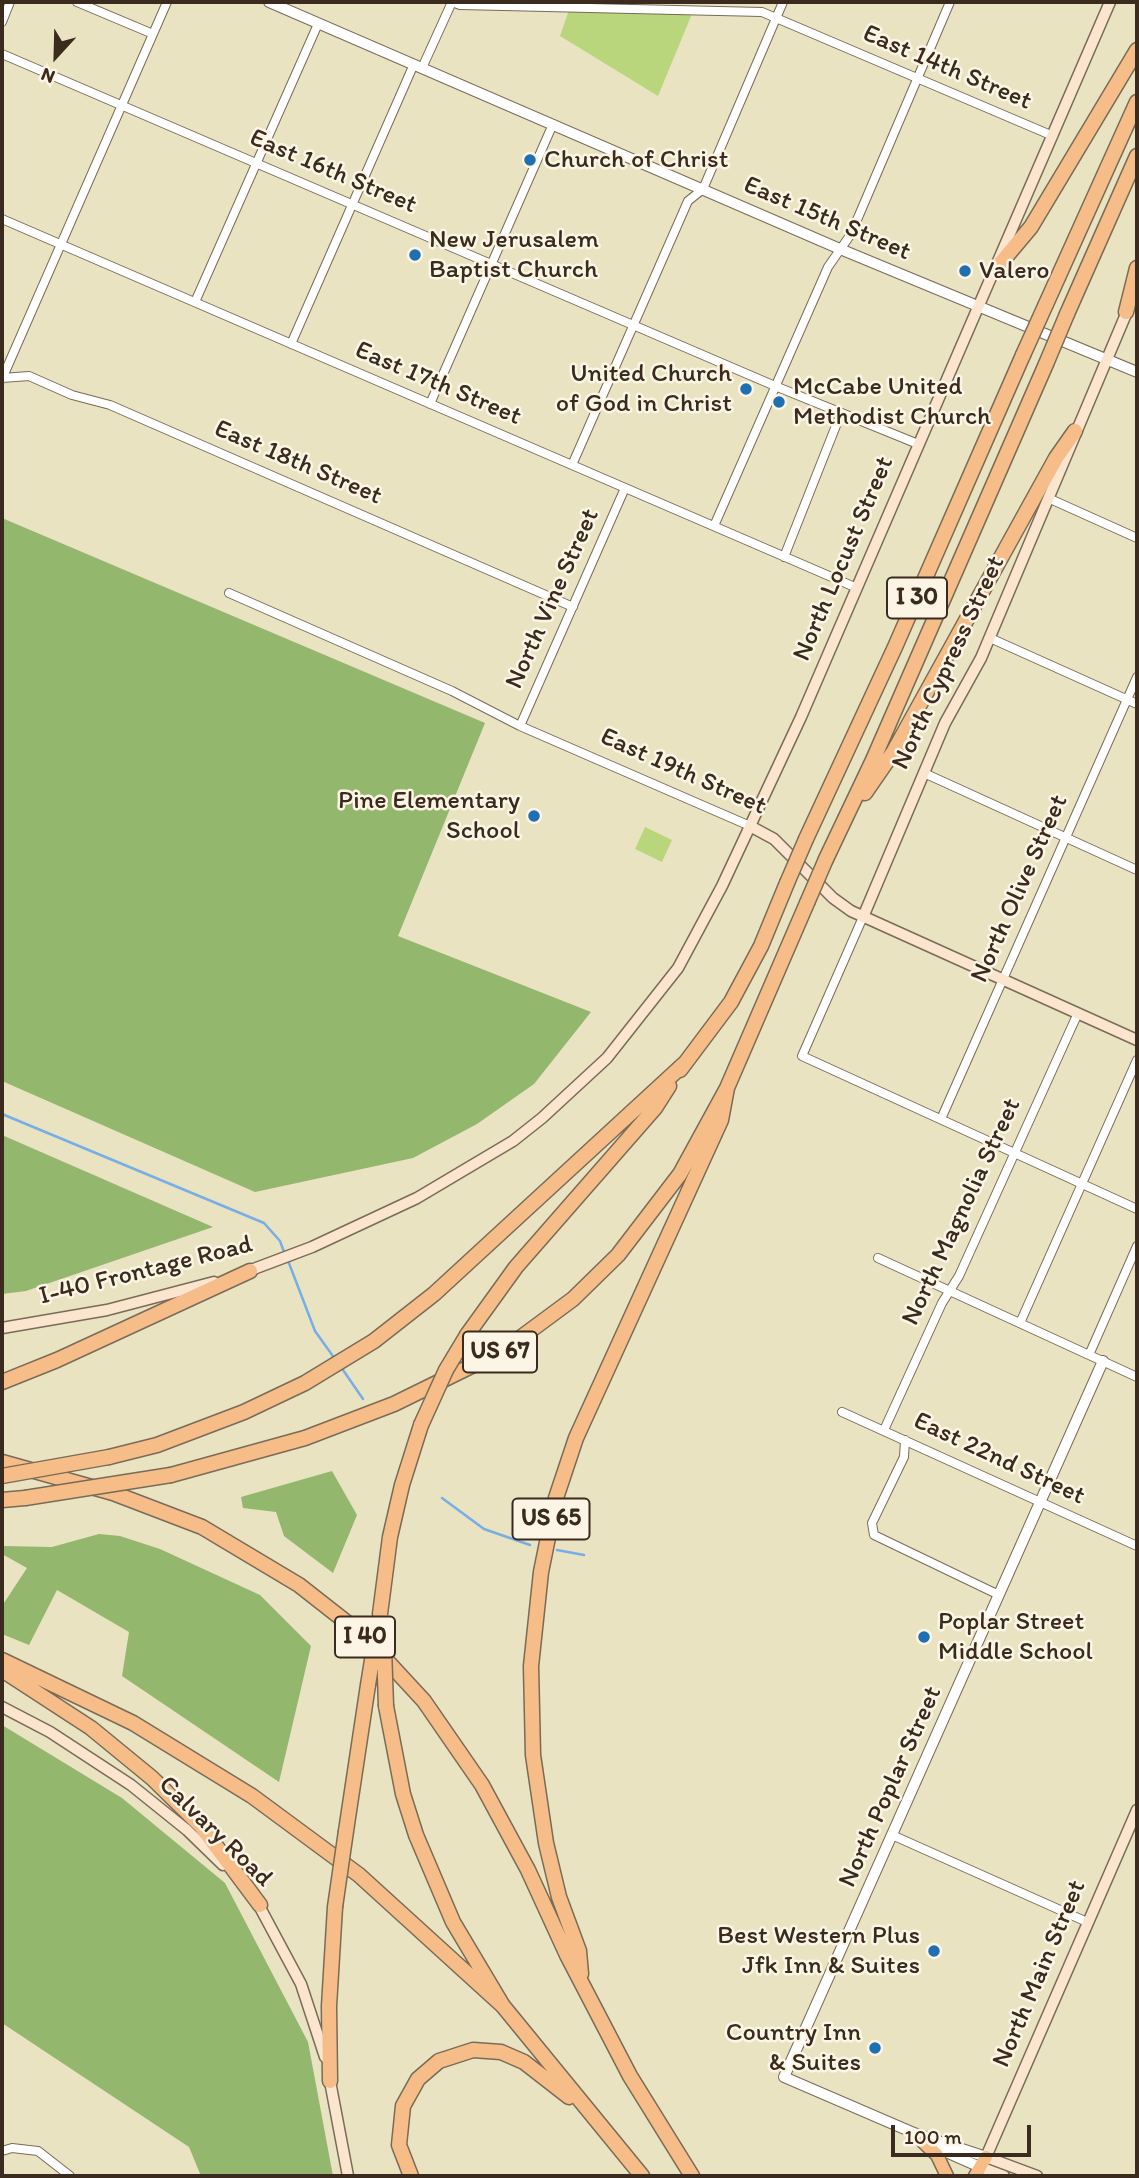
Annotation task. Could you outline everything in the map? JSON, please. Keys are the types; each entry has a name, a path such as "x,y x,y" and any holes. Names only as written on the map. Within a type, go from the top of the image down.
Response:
{"highway":[{"path":"999,265 1031,228 1137,50"},
{"name":"I 30","path":"684,1064 731,1002 761,946 806,839 901,635 1137,102"},
{"name":"I 30","path":"727,1088 1137,156"},
{"path":"1126,312 1137,268"},
{"path":"842,824 894,751 1056,458 1075,431"},
{"path":"642,2176 503,2006 453,1922 425,1861 403,1794 386,1706 382,1617 393,1524 421,1425 446,1370 467,1335 516,1267 654,1108 684,1064"},
{"path":"2,1476 109,1457 208,1427 305,1383 374,1341 434,1294 684,1064"},
{"name":"US 67","path":"2,1500 171,1475 251,1455 355,1420 438,1385 526,1336 573,1299 634,1236 680,1174 727,1088"},
{"name":"US 65","path":"581,1979 579,1951 559,1897 546,1843 533,1755 531,1666 541,1572 556,1498 576,1438 721,1121 727,1088"},
{"path":"2,1382 57,1360 250,1272"},
{"name":"I 40","path":"2,1462 113,1493 214,1533 299,1585 364,1636 424,1700 464,1756 528,1870 630,2076 692,2176"},
{"path":"330,2081 330,1975 335,1907 345,1831 382,1617"},
{"path":"2,1660 133,1723 252,1796 370,1884 503,2006"},
{"path":"2,1670 91,1728 152,1778 201,1826 260,1905"},
{"path":"411,2176 399,2146 402,2106 418,2079 451,2056 488,2050 513,2056 542,2074 596,2121"}],"main road":[{"name":"North Locust Street","path":"300,1251 417,1198 513,1140 580,1085 636,1025 678,968 722,887 857,588 918,444 999,265 1110,2"},
{"name":"North Cypress Street","path":"863,917 924,773 990,638 1105,359 1137,289"},
{"name":"East 19th Street","path":"750,825 774,839 842,906 1137,1040"},
{"name":"I-40 Frontage Road","path":"2,1328 107,1310 250,1272 300,1251"},
{"name":"Calvary Road","path":"2,1707 59,1737 131,1785 196,1839 260,1905 288,1955 311,2007 330,2081 348,2176"},
{"name":"North Main Street","path":"982,2167 1137,1810"},
{"path":"919,2138 937,2155 947,2176"},
{"path":"982,2167 1004,2176"},
{"path":"982,2167 1037,2176"}],"street":[{"path":"2,22 10,2"},
{"path":"77,2 153,34"},
{"path":"2,379 167,2"},
{"name":"East 15th Street","path":"269,2 840,249 1137,372"},
{"path":"291,344 353,203 418,66 452,2"},
{"name":"East 14th Street","path":"452,2 460,5 754,10 1053,136"},
{"name":"North Vine Street","path":"572,465 691,196 703,189 783,2"},
{"path":"714,526 828,267 851,234 950,2"},
{"path":"195,302 318,24"},
{"name":"East 16th Street","path":"2,54 775,386 918,444"},
{"path":"430,404 553,124"},
{"name":"East 17th Street","path":"2,219 857,588"},
{"name":"East 18th Street","path":"2,379 29,376 72,394 110,405 573,607"},
{"path":"784,557 841,413"},
{"name":"North Vine Street","path":"520,726 625,488"},
{"path":"1048,498 1137,538"},
{"name":"East 19th Street","path":"229,593 452,691 520,726 750,825"},
{"path":"990,638 1137,704"},
{"name":"North Olive Street","path":"941,1119 1137,677"},
{"path":"924,773 1137,870"},
{"name":"North Cypress Street","path":"863,917 802,1056 941,1119"},
{"name":"North Magnolia Street","path":"884,1430 1078,1013"},
{"path":"1020,1323 1137,1060"},
{"path":"941,1119 1137,1209"},
{"path":"1089,1355 1137,1246"},
{"path":"878,1258 1137,1377"},
{"name":"North Poplar Street","path":"919,2138 785,2077 1103,1361"},
{"name":"East 22nd Street","path":"842,1412 1137,1546"},
{"path":"905,1440 904,1457 872,1523 878,1538 999,1595"},
{"path":"892,1835 1087,1922"},
{"path":"919,2138 982,2167"},
{"path":"2,2151 12,2148 38,2151 70,2176"}],"green space":[{"path":"570,7 694,9 658,96 560,36"},
{"path":"2,518 485,723 398,936 591,1012 534,1084 477,1124 413,1158 255,1192 2,1081"},
{"path":"645,827 672,840 662,862 635,849"},
{"path":"2,1135 213,1227 26,1291 2,1294"},
{"path":"332,1471 357,1515 333,1573 284,1536 276,1512 243,1508 241,1497"},
{"path":"99,1534 120,1536 160,1549 260,1595 311,1646 279,1782 122,1676 129,1632 57,1590 29,1645 2,1634 2,1606 27,1568 2,1554 2,1546 52,1547"},
{"path":"2,1725 122,1798 225,1883 308,2042 333,2176 201,2176 189,2147 2,2023"}],"waterway":[{"path":"2,1114 264,1223 280,1241 284,1252"},
{"path":"287,1258 315,1331 335,1359"},
{"path":"341,1367 363,1399"},
{"path":"442,1498 484,1529 530,1545"},
{"path":"557,1550 584,1555"}],"place":[{"name":"Church of Christ","path":"530,160"},
{"name":"New Jerusalem Baptist Church","path":"415,255"},
{"name":"Valero","path":"965,271"},
{"name":"United Church of God in Christ","path":"746,389"},
{"name":"McCabe United Methodist Church","path":"779,402"},
{"name":"Pine Elementary School","path":"534,816"},
{"name":"Poplar Street Middle School","path":"924,1637"},
{"name":"Best Western Plus Jfk Inn & Suites","path":"934,1951"},
{"name":"Country Inn & Suites","path":"875,2048"}]}
